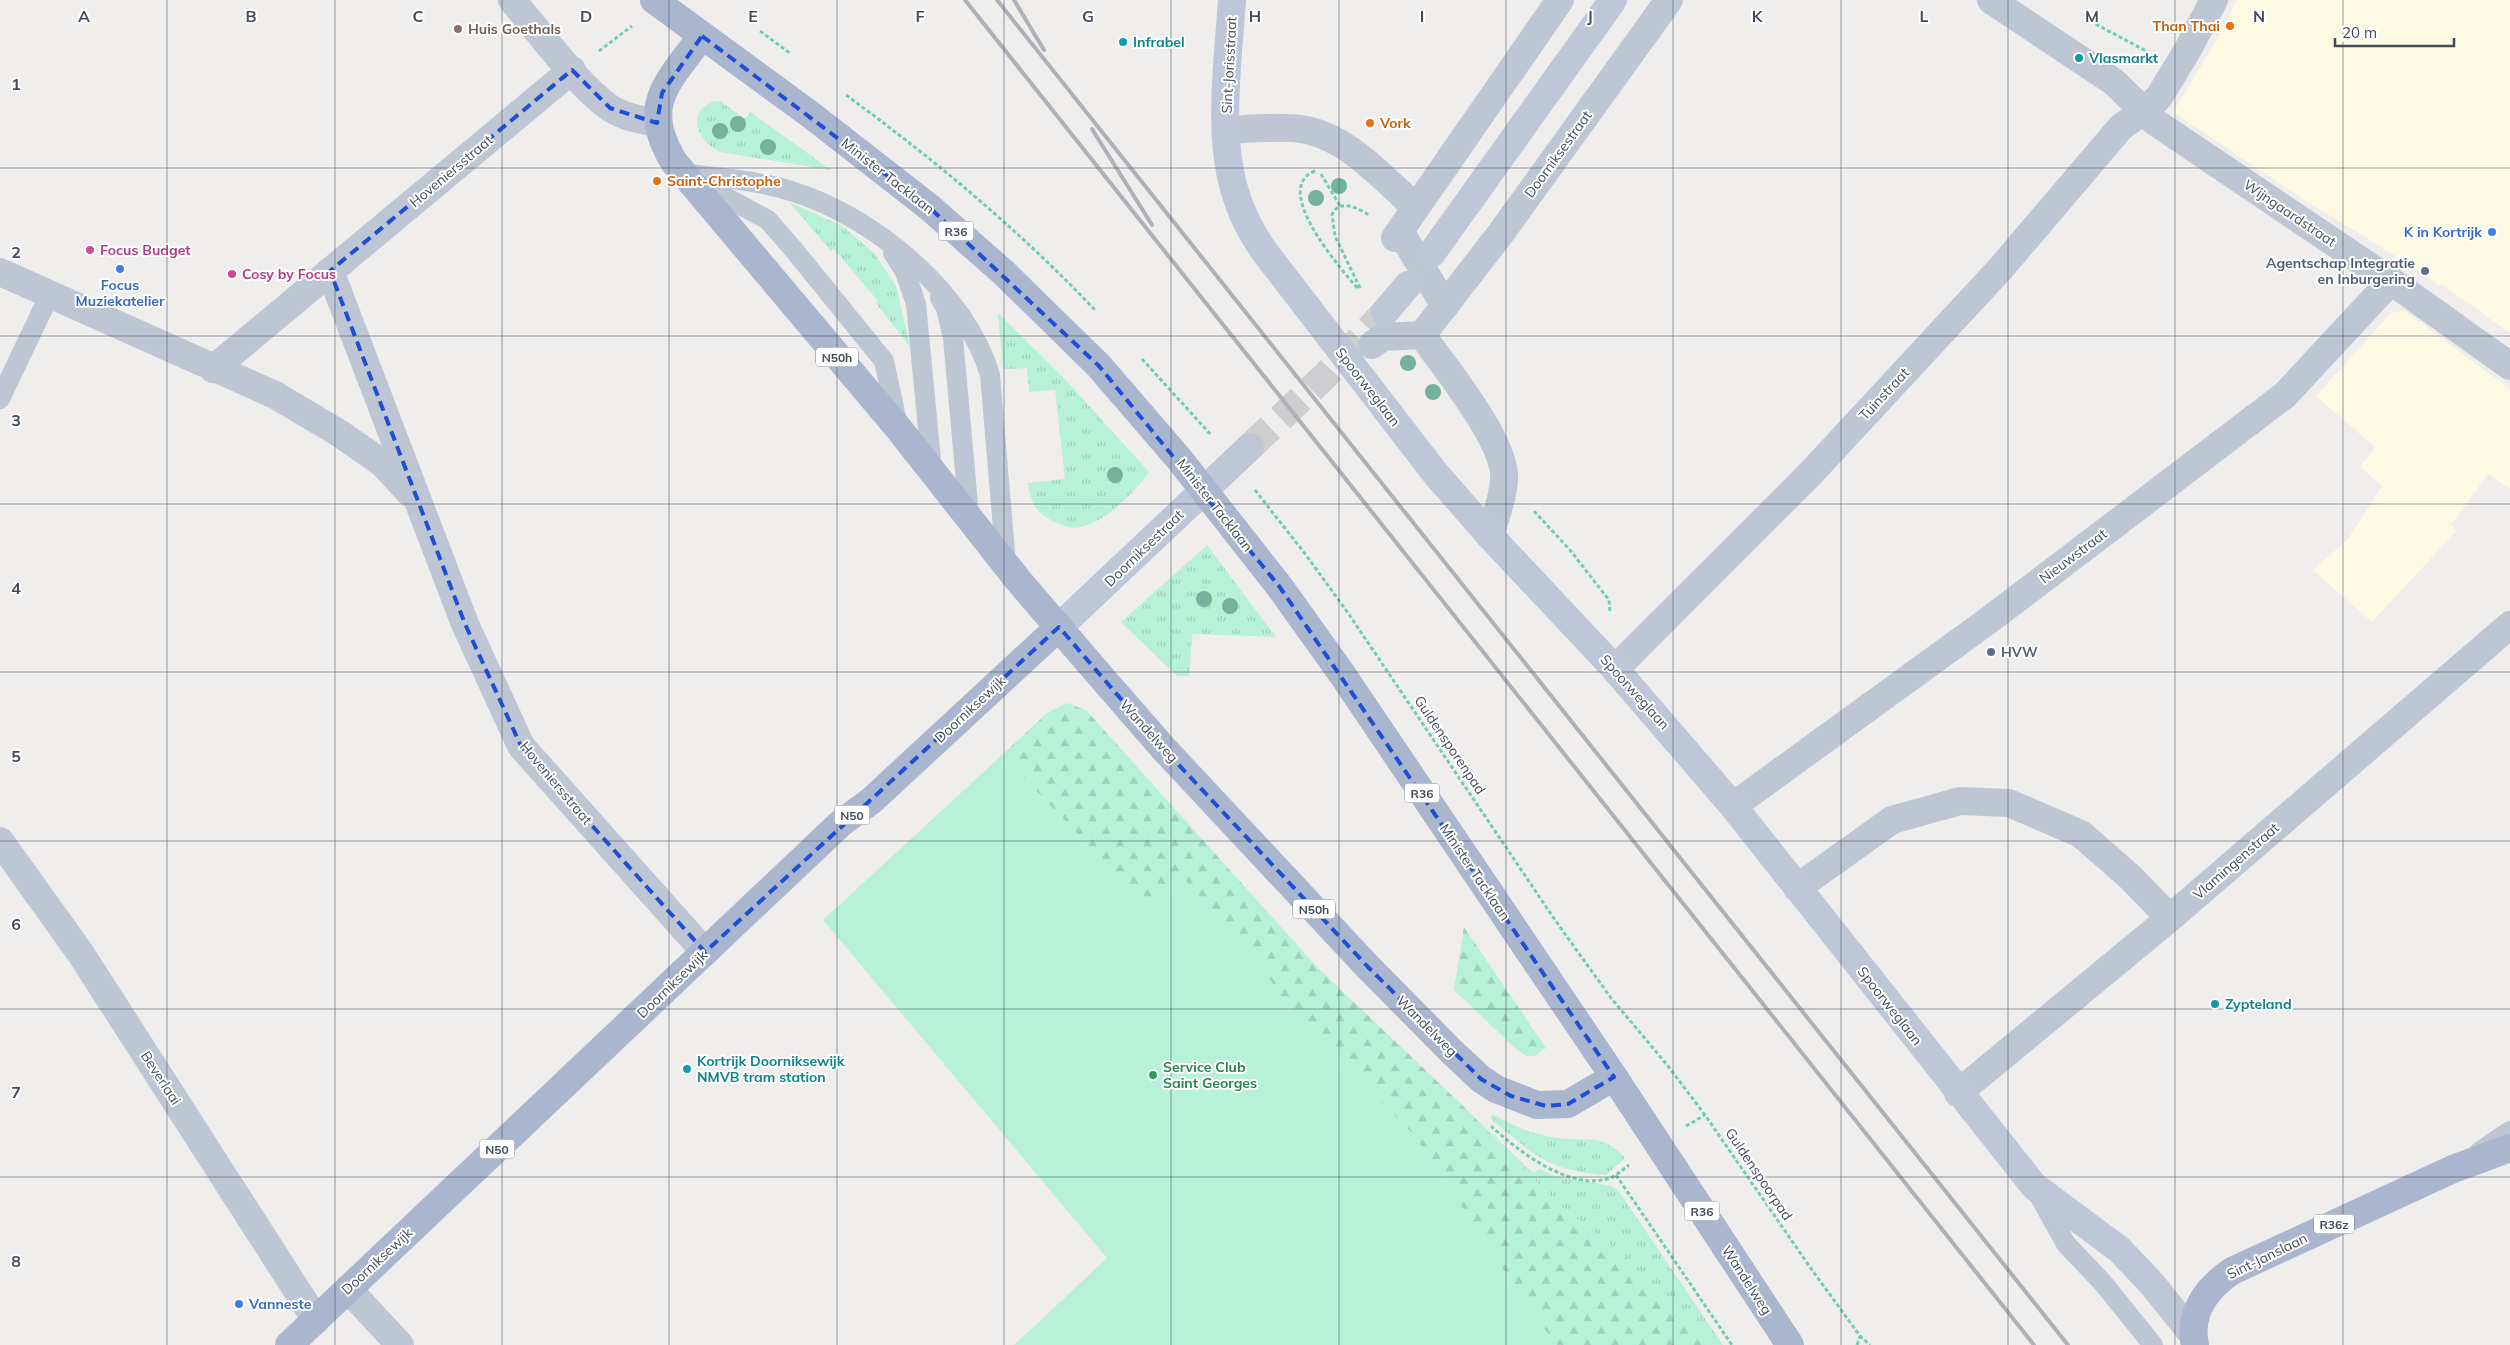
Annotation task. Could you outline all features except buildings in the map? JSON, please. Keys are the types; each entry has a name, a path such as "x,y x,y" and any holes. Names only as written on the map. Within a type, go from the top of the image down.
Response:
{"main road":[{"name":"Minister Tacklaan","path":"655,1 804,110 929,207 989,260 1099,366 1180,460 1279,586 1342,674 1614,1077"},
{"name":"N50h","path":"702,36 662,93 657,123 666,150 681,173 899,429 1006,564 1059,627"},
{"name":"Doorniksewijk","path":"289,1345 841,823 872,801 1059,627"},
{"name":"Wandelweg","path":"1059,627 1184,770 1368,967 1481,1079 1526,1103 1546,1106 1568,1104 1614,1077 1790,1345"},
{"name":"Sint-Janslaan","path":"2194,1340 2195,1315 2204,1296 2217,1282 2232,1271 2453,1169 2510,1148"}],"street":[{"path":"512,0 572,70 610,108 637,120 657,123"},
{"name":"Sint-Jorisstraat","path":"1232,0 1226,130 1229,164 1237,199"},
{"path":"1445,306 1390,230 1415,207 1560,0"},
{"path":"1432,253 1613,0"},
{"name":"Doorniksestraat","path":"1422,335 1501,233 1669,0"},
{"path":"1991,0 2114,82 2144,111"},
{"name":"Tuinstraat","path":"1615,668 1811,473 2001,268 2121,127 2144,111 2159,97 2187,51 2214,0"},
{"name":"Hoveniersstraat","path":"213,369 572,70"},
{"name":"Wijngaardstraat","path":"2144,111 2155,122 2391,281 2510,366"},
{"name":"Sint-Jorisstraat","path":"1226,130 1286,128 1326,136 1358,156 1415,207"},
{"name":"Spoorweglaan","path":"1237,199 1248,226 1301,302 1435,473 1490,536 1615,668 1733,806 1958,1093 2034,1186 2120,1250 2152,1284 2194,1340"},
{"name":"Hoveniersstraat","path":"330,271 465,624 522,746 705,952"},
{"name":"Hoveniersstraat","path":"0,272 213,369 275,395 338,433 382,463 418,501"},
{"name":"Nieuwstraat","path":"1733,806 1989,620 2285,395 2391,281"},
{"path":"1386,312 1408,285"},
{"path":"1372,345 1383,337 1422,335 1490,433 1501,456 1505,480 1490,536"},
{"name":"Doorniksestraat","path":"1059,627 1250,447"},
{"name":"Vlamingenstraat","path":"1958,1093 2170,918 2510,626"},
{"path":"1797,888 1892,820 1915,812 1960,801 2009,803 2081,834 2130,877 2170,918"},
{"name":"Beverlaai","path":"0,841 81,954 316,1320"},
{"path":"348,1289 400,1345"}],"lane":[{"path":"681,173 760,184 793,191 828,204 887,242 932,281 953,303 983,352 990,375 1006,564"},
{"path":"681,173 768,220 794,250 884,360 899,429"},
{"path":"887,242 905,272 916,304 932,470"},
{"path":"932,281 946,308 953,338 969,515"},
{"path":"0,399 50,294"},
{"path":"2453,1169 2510,1131"},
{"name":"Spoorweglaan","path":"2034,1186 2066,1244 2104,1282 2153,1345"}],"path":[{"path":"572,70 631,28 655,1"},
{"path":"2084,18 2176,67"},
{"path":"1324,168 1308,174 1301,183 1301,203 1306,215 1336,262 1363,296 1335,236 1332,215 1340,206"},
{"path":"1319,170 1340,206"},
{"path":"1340,206 1356,207 1390,230"},
{"path":"1505,480 1570,550 1609,600 1615,668"},
{"name":"Guldensporenpad","path":"1252,488 1306,555 1348,614 1555,920 1627,1016"},
{"name":"Guldenspoorpad","path":"1627,1016 1705,1114 1812,1270 1860,1336 1870,1345"},
{"path":"1616,1174 1732,1345"},
{"path":"1857,1345 1860,1336"}],"highlighted area":[{"path":"702,36 929,207 1099,366 1279,586 1614,1077 1568,1104 1546,1106 1511,1096 1481,1079 1368,967 1164,749 1059,627 705,952 521,746 465,624 330,271 572,70 610,108 657,123 662,93"}],"shaded area":[{"path":"2237,0 2510,0 2510,333 2443,285 2439,285 2303,199 2173,112 2215,43"},
{"path":"2405,311 2510,389 2510,489 2488,474 2451,525 2456,531 2372,622 2313,570 2348,539 2382,486 2360,467 2375,447 2316,396 2391,313"}],"green space":[{"path":"715,101 720,101 745,119 750,112 831,170 720,152 712,147 701,134 697,119 705,106"},
{"path":"789,202 842,226 874,253 896,286 910,347 876,303 878,301 834,249 831,251"},
{"path":"998,313 1061,375 1149,472 1125,500 1091,524 1069,527 1060,524 1045,517 1034,505 1028,483 1065,479 1055,390 1029,392 1027,368 1003,369"},
{"path":"1207,545 1276,637 1192,634 1189,676 1177,676 1121,622"},
{"path":"1067,703 1086,710 1316,966 1462,1105 1558,1204 1624,1255 1685,1323 1709,1345 1557,1345 1532,1313 1414,1135 1293,1016 1265,972 1185,880 1149,909 1002,755 1047,713"},
{"name":"Service Club Saint Georges","path":"1002,755 1149,909 1185,880 1265,972 1293,1016 1414,1135 1532,1313 1557,1345 1014,1345 1107,1258 823,920"},
{"path":"1464,927 1546,1048 1535,1056 1526,1056 1515,1048 1454,990"},
{"path":"1462,1105 1533,1173 1539,1169 1554,1176 1611,1186 1618,1190 1723,1345 1709,1345 1685,1323 1624,1255 1558,1204"},
{"path":"1494,1115 1540,1135 1601,1141 1608,1144 1625,1158 1606,1175 1586,1173 1556,1165 1543,1159 1520,1143 1492,1120 1491,1116"}],"tunnel":[{"path":"1250,447 1324,377 1385,312"}],"railway":[{"path":"965,0 2034,1345"},
{"path":"997,0 2068,1345"},
{"path":"1014,0 1044,50"},
{"path":"1092,129 1152,225"}],"place":[{"name":"Than Thai","path":"2230,26"},
{"name":"Huis Goethals","path":"458,29"},
{"name":"Infrabel","path":"1123,42"},
{"name":"Vlasmarkt","path":"2079,58"},
{"name":"Vork","path":"1370,123"},
{"name":"Saint-Christophe","path":"657,181"},
{"name":"K in Kortrijk","path":"2492,232"},
{"name":"Focus Budget","path":"90,250"},
{"name":"Focus Muziekatelier","path":"120,269"},
{"name":"Agentschap Integratie en Inburgering","path":"2425,271"},
{"name":"Cosy by Focus","path":"232,274"},
{"name":"HVW","path":"1991,652"},
{"name":"Zypteland","path":"2215,1004"},
{"name":"Kortrijk Doorniksewijk NMVB tram station","path":"687,1069"},
{"name":"Service Club Saint Georges","path":"1153,1075"},
{"name":"Vanneste","path":"239,1304"}]}
